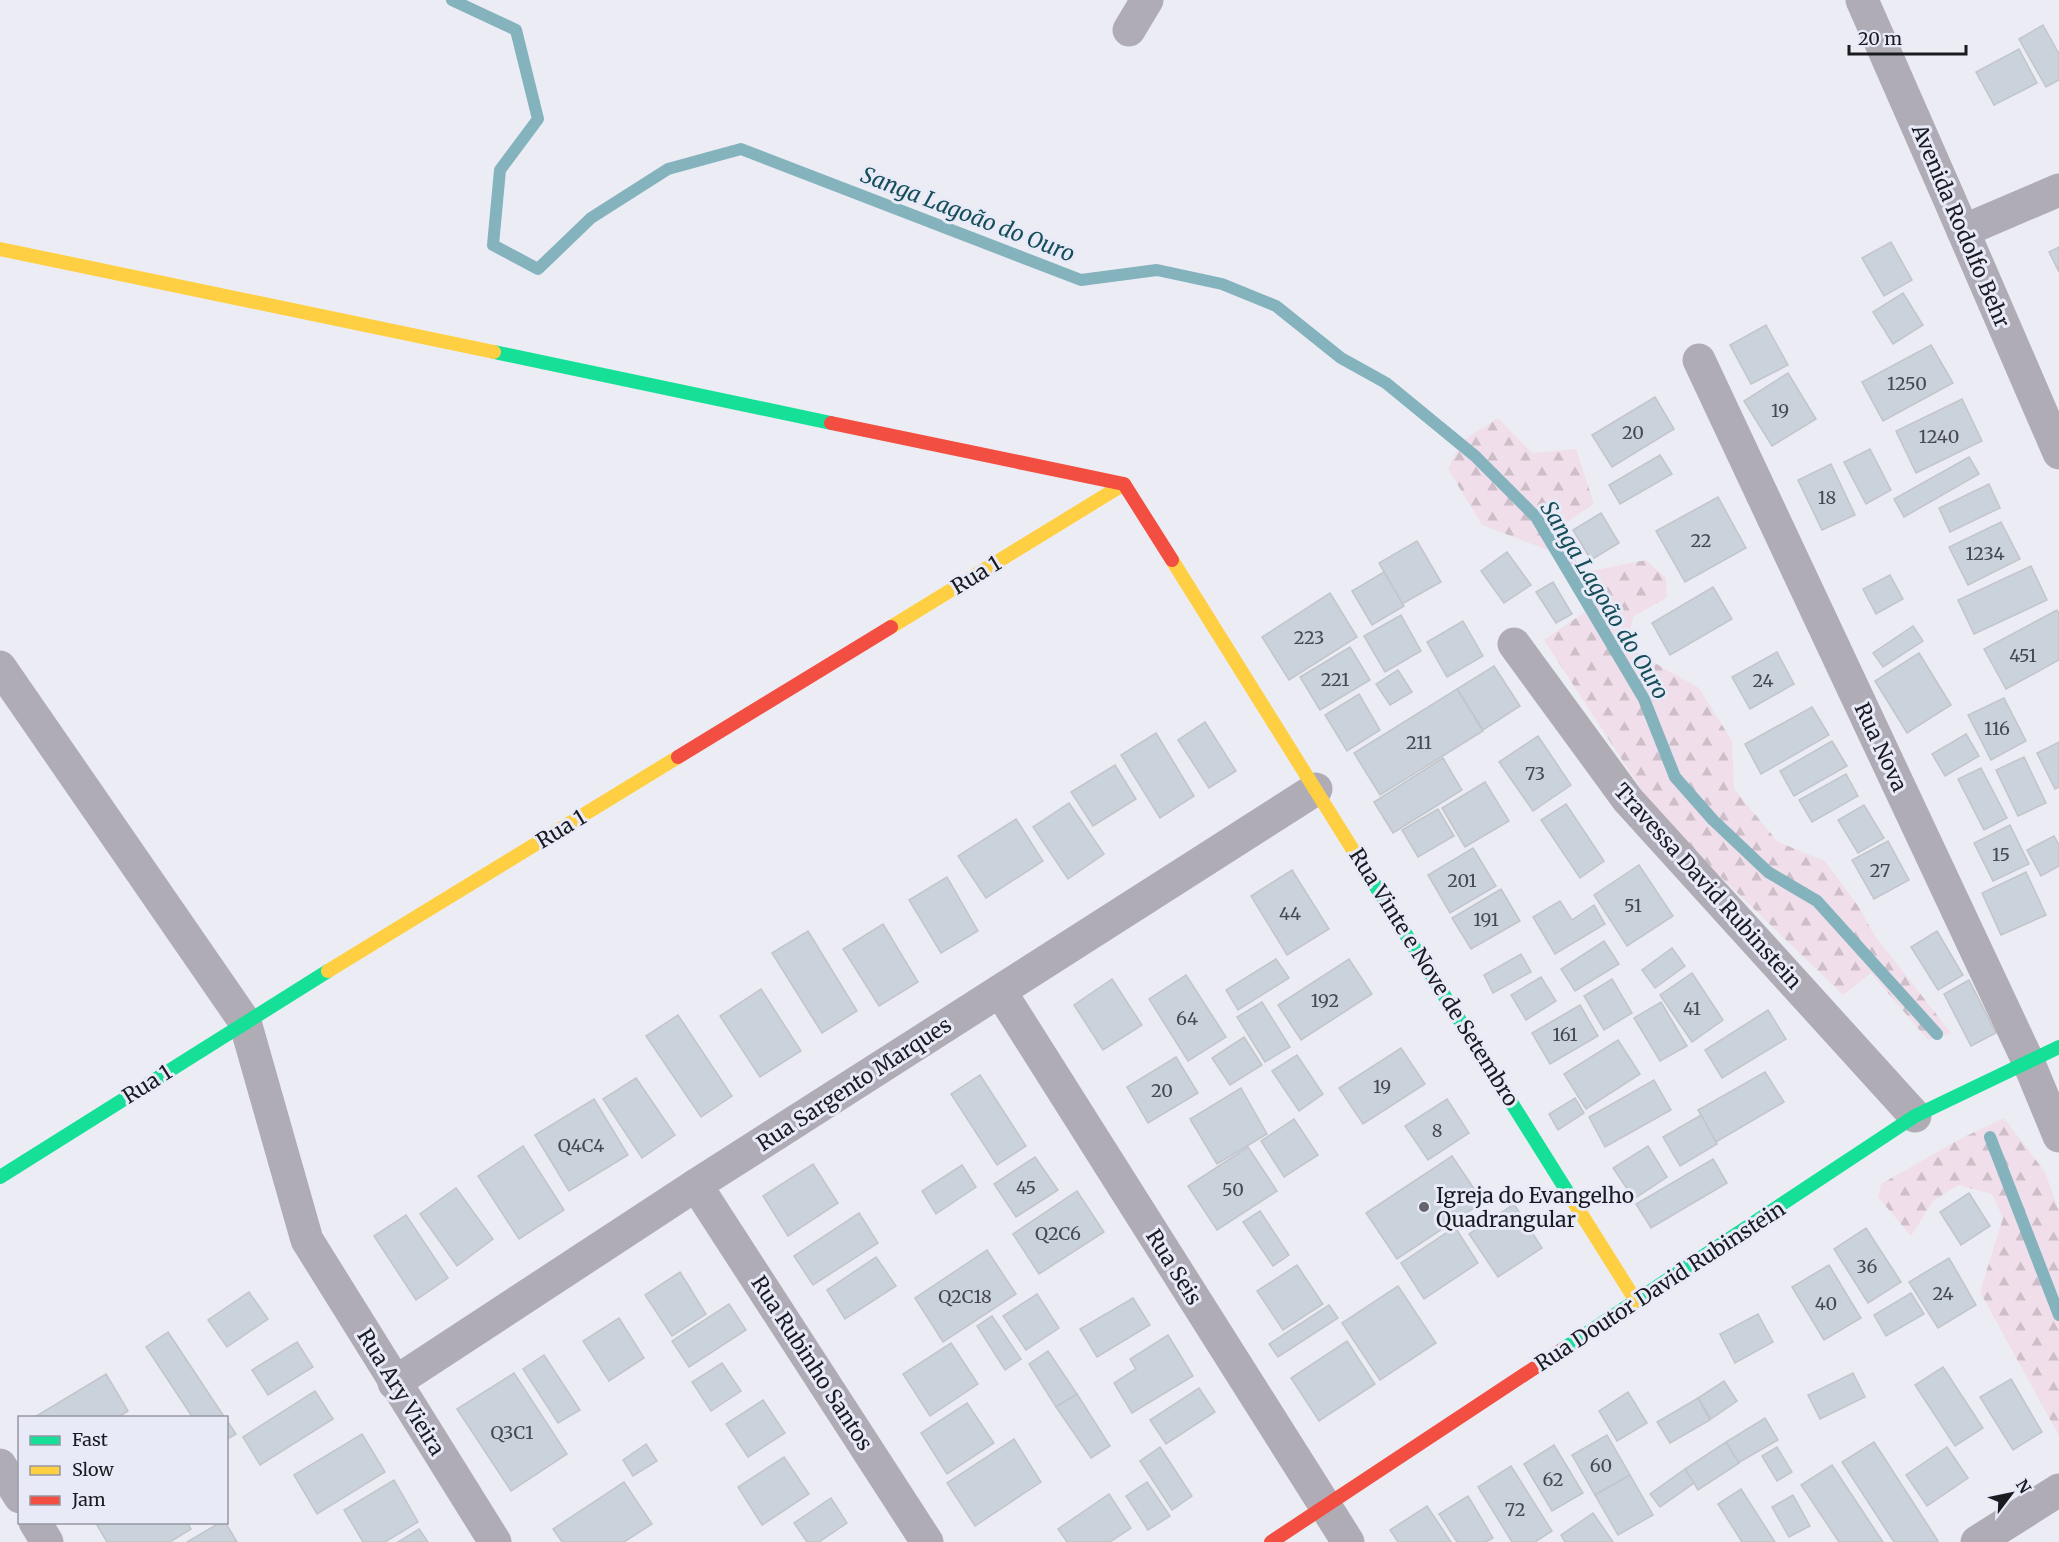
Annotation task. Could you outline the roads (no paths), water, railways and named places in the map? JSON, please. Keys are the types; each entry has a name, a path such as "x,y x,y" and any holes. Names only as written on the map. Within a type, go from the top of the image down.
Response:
{"street":[{"path":"1129,30 1147,0"},
{"name":"Avenida Rodolfo Behr","path":"1862,0 2059,453"},
{"path":"1963,231 2059,190"},
{"path":"0,249 1124,484"},
{"name":"Rua Nova","path":"1699,360 2028,1061 2059,1136"},
{"name":"Rua Vinte e Nove de Setembro","path":"1124,484 1636,1301"},
{"name":"Rua 1","path":"0,1177 245,1022 1124,484"},
{"name":"Travessa David Rubinstein","path":"1514,645 1628,800 1915,1116"},
{"name":"Rua Ary Vieira","path":"0,667 245,1022 307,1240 495,1542"},
{"name":"Rua Sargento Marques","path":"394,1383 696,1185 1316,789"},
{"name":"Rua Seis","path":"1000,991 1348,1542"},
{"name":"Rua Doutor David Rubinstein","path":"1271,1542 1915,1116 2059,1047"},
{"name":"Rua Rubinho Santos","path":"696,1185 927,1542"},
{"path":"0,1465 18,1494"},
{"path":"1977,1542 2059,1490"},
{"path":"36,1524 47,1542"}],"waterway":[{"name":"Sanga Lagoão do Ouro","path":"452,0 516,30 538,119 500,170 493,245 538,269 591,218 668,169 741,149 1081,280 1157,270 1222,284 1276,306 1341,358 1386,383 1475,456 1536,517 1644,699 1675,777 1713,820 1768,872 1817,901 1937,1034"},
{"name":"Sanga Lagoão do Ouro","path":"1990,1137 2059,1315"}],"place":[{"name":"Igreja do Evangelho Quadrangular","path":"1424,1207"}]}
